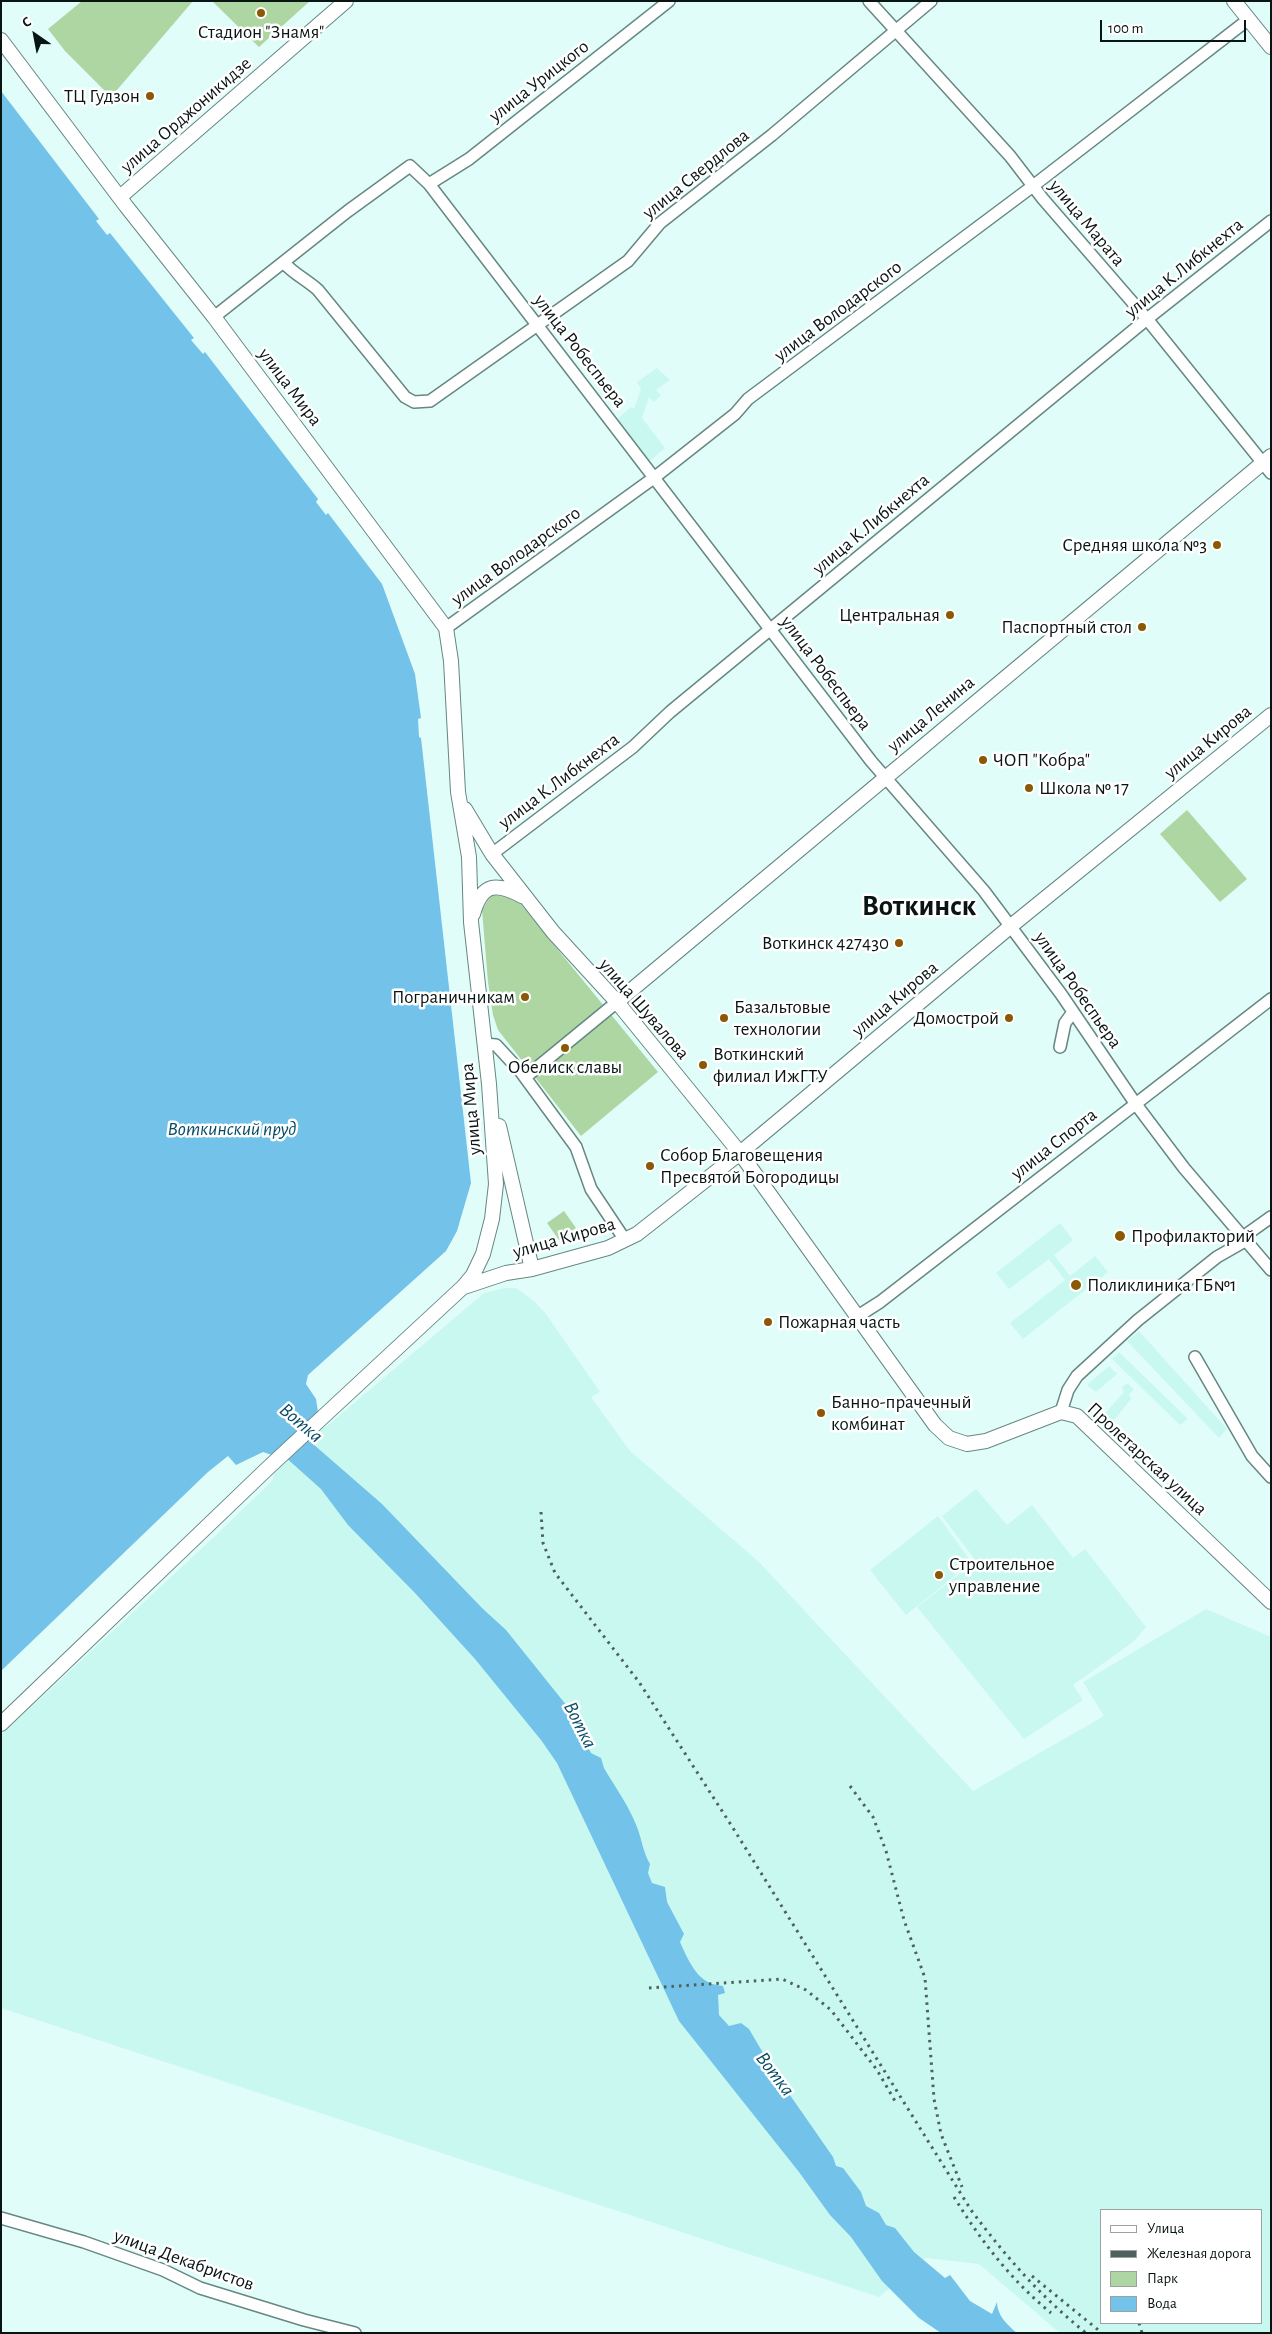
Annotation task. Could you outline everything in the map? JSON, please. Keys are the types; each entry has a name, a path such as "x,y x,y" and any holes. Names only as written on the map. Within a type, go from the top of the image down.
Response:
{"main road":[{"name":"улица Орджоникидзе","path":"120,197 346,1"},
{"path":"1234,1 1271,47"},
{"name":"улица Мира","path":"1,40 214,317 446,628 451,662 458,792 469,858 471,922 489,1084 495,1176 495,1201 482,1254 473,1275 463,1287"},
{"name":"улица Ленина","path":"617,1002 886,777 1268,464"},
{"name":"улица Кирова","path":"463,1287 506,1273 532,1269 608,1248 626,1240 654,1222 1011,926 1271,715"},
{"name":"улица Мира","path":"458,792 467,814 492,854 525,898"},
{"name":"улица Мира","path":"471,922 476,903 488,888 506,887 525,898"},
{"name":"улица Шувалова","path":"525,898 578,963 617,1002 740,1152 858,1316"},
{"path":"489,1084 532,1269"},
{"path":"1,1724 270,1466 463,1287"},
{"name":"Пролетарская улица","path":"858,1316 935,1425 949,1438 967,1444 986,1441 1061,1412 1080,1418 1271,1602"}],"street":[{"name":"улица Урицкого","path":"429,184 469,159 669,1"},
{"name":"улица Марата","path":"869,1 1010,156 1033,186 1268,464"},
{"name":"улица Свердлова","path":"284,263 292,272 305,278 318,290 404,398 414,402 430,401 440,396 537,324 628,261 660,223 772,135 931,1"},
{"name":"улица Володарского","path":"446,628 655,477 735,414 748,399 1033,186 1249,19"},
{"name":"улица Робеспьера","path":"284,263 348,211 410,166 429,184 886,777 984,891 1011,926 1135,1103 1184,1168 1271,1270"},
{"name":"улица К.Либкнехта","path":"492,854 633,747 670,712 1147,319 1271,221"},
{"path":"214,317 284,263"},
{"name":"улица Спорта","path":"858,1316 880,1302 1271,999"},
{"path":"528,1075 617,1002"},
{"path":"1060,1047 1064,1023 1073,1012"},
{"path":"484,1044 496,1045 521,1072 576,1147 591,1189 626,1240"},
{"path":"1061,1412 1068,1390 1077,1376 1138,1320 1271,1216"},
{"path":"1195,1357 1252,1456 1271,1477"},
{"name":"улица Декабристов","path":"1,2218 84,2242 154,2267 200,2288 304,2320 355,2333"}],"shaded area":[{"path":"657,368 670,380 656,390 661,395 654,402 649,397 642,418 665,448 649,462 616,420 631,407 634,409 641,389 637,382"},
{"name":"Поликлиника ГБ№1","path":"1060,1223 1073,1240 1054,1255 1070,1276 1095,1256 1108,1272 1023,1339 1010,1323 1065,1280 1049,1259 1009,1289 996,1273"},
{"path":"505,1288 516,1288 534,1301 546,1314 600,1392 591,1397 630,1451 758,1561 973,1791 1104,1716 1083,1682 1206,1609 1271,1637 1271,2333 1060,2333 979,2264 926,2258 879,2297 1,2008 1,1735 273,1480 275,1465 309,1433 327,1426 484,1293"},
{"path":"1139,1331 1227,1429 1219,1438 1127,1341"},
{"path":"1119,1352 1188,1419 1180,1425 1112,1359"},
{"path":"1109,1366 1117,1374 1096,1392 1087,1385"},
{"path":"1128,1383 1134,1390 1129,1394 1131,1399 1108,1428 1100,1419 1124,1392 1122,1387"},
{"path":"976,1489 1007,1525 1032,1505 1073,1558 1085,1549 1146,1627 1133,1642 1073,1685 1083,1700 1024,1739 917,1607 976,1561 942,1516"},
{"name":"Строительное управление","path":"938,1516 970,1560 954,1573 956,1575 906,1615 870,1570"}],"green space":[{"path":"82,1 193,1 111,97 65,51 48,29"},
{"name":"Стадион \"Знамя\"","path":"212,1 310,1 259,47"},
{"path":"1187,810 1247,879 1220,902 1160,834"},
{"path":"495,889 514,896 658,1072 581,1136 498,1030 493,1015 488,982 482,910"},
{"path":"564,1211 576,1228 559,1240 547,1223"}],"water":[{"name":"Воткинский пруд","path":"1,91 99,219 96,221 107,235 110,233 194,338 191,340 203,354 205,352 318,499 316,502 326,515 328,513 382,584 415,674 421,718 418,719 419,737 421,738 471,1183 457,1231 446,1251 308,1375 306,1384 316,1399 318,1412 272,1455 263,1452 236,1465 228,1456 208,1472 1,1671"},
{"name":"Вотка","path":"305,1437 382,1504 482,1608 506,1630 567,1706 582,1732 591,1753 601,1758 604,1768 634,1819 650,1864 648,1873 652,1883 665,1887 667,1902 684,1934 680,1942 688,1959 703,1979 711,1984 723,1986 725,1993 718,1995 719,2015 729,2026 741,2023 749,2029 776,2075 833,2157 836,2166 843,2168 861,2192 866,2206 879,2213 886,2225 895,2228 914,2252 945,2278 950,2275 970,2301 992,2314 997,2302 997,2307 1006,2323 1017,2333 941,2333 919,2318 882,2281 851,2237 830,2215 799,2172 679,2021 557,1763 541,1740 475,1659 415,1593 348,1525 321,1489 284,1456"}],"railway":[{"path":"541,1512 543,1543 555,1573 639,1682 733,1828 971,2210 1038,2290 1086,2333"},
{"path":"850,1786 873,1817 886,1851 904,1920 925,1978 934,2099 941,2134 962,2187"},
{"path":"649,1988 782,1979 806,1990 831,2010 877,2070 895,2101"},
{"path":"954,2197 998,2259 1023,2287 1051,2313"},
{"path":"1032,2276 1102,2333"},
{"path":"1139,2324 1142,2333"}],"place":[{"name":"Стадион \"Знамя\"","path":"261,13"},
{"name":"ТЦ Гудзон","path":"150,96"},
{"name":"Средняя школа №3","path":"1217,545"},
{"name":"Центральная","path":"950,615"},
{"name":"Паспортный стол","path":"1142,627"},
{"name":"ЧОП \"Кобра\"","path":"983,760"},
{"name":"Школа № 17","path":"1029,788"},
{"name":"Воткинск 427430","path":"899,943"},
{"name":"Пограничникам","path":"525,997"},
{"name":"Базальтовые технологии","path":"724,1018"},
{"name":"Домострой","path":"1009,1018"},
{"name":"Обелиск славы","path":"565,1048"},
{"name":"Воткинский филиал ИжГТУ","path":"703,1065"},
{"name":"Собор Благовещения Пресвятой Богородицы","path":"650,1166"},
{"name":"Профилакторий","path":"1120,1236"},
{"name":"Поликлиника ГБ№1","path":"1076,1285"},
{"name":"Пожарная часть","path":"768,1322"},
{"name":"Банно-прачечный комбинат","path":"821,1413"},
{"name":"Строительное управление","path":"939,1575"}],"district":[{"name":"Воткинск","path":"919,906"}]}
